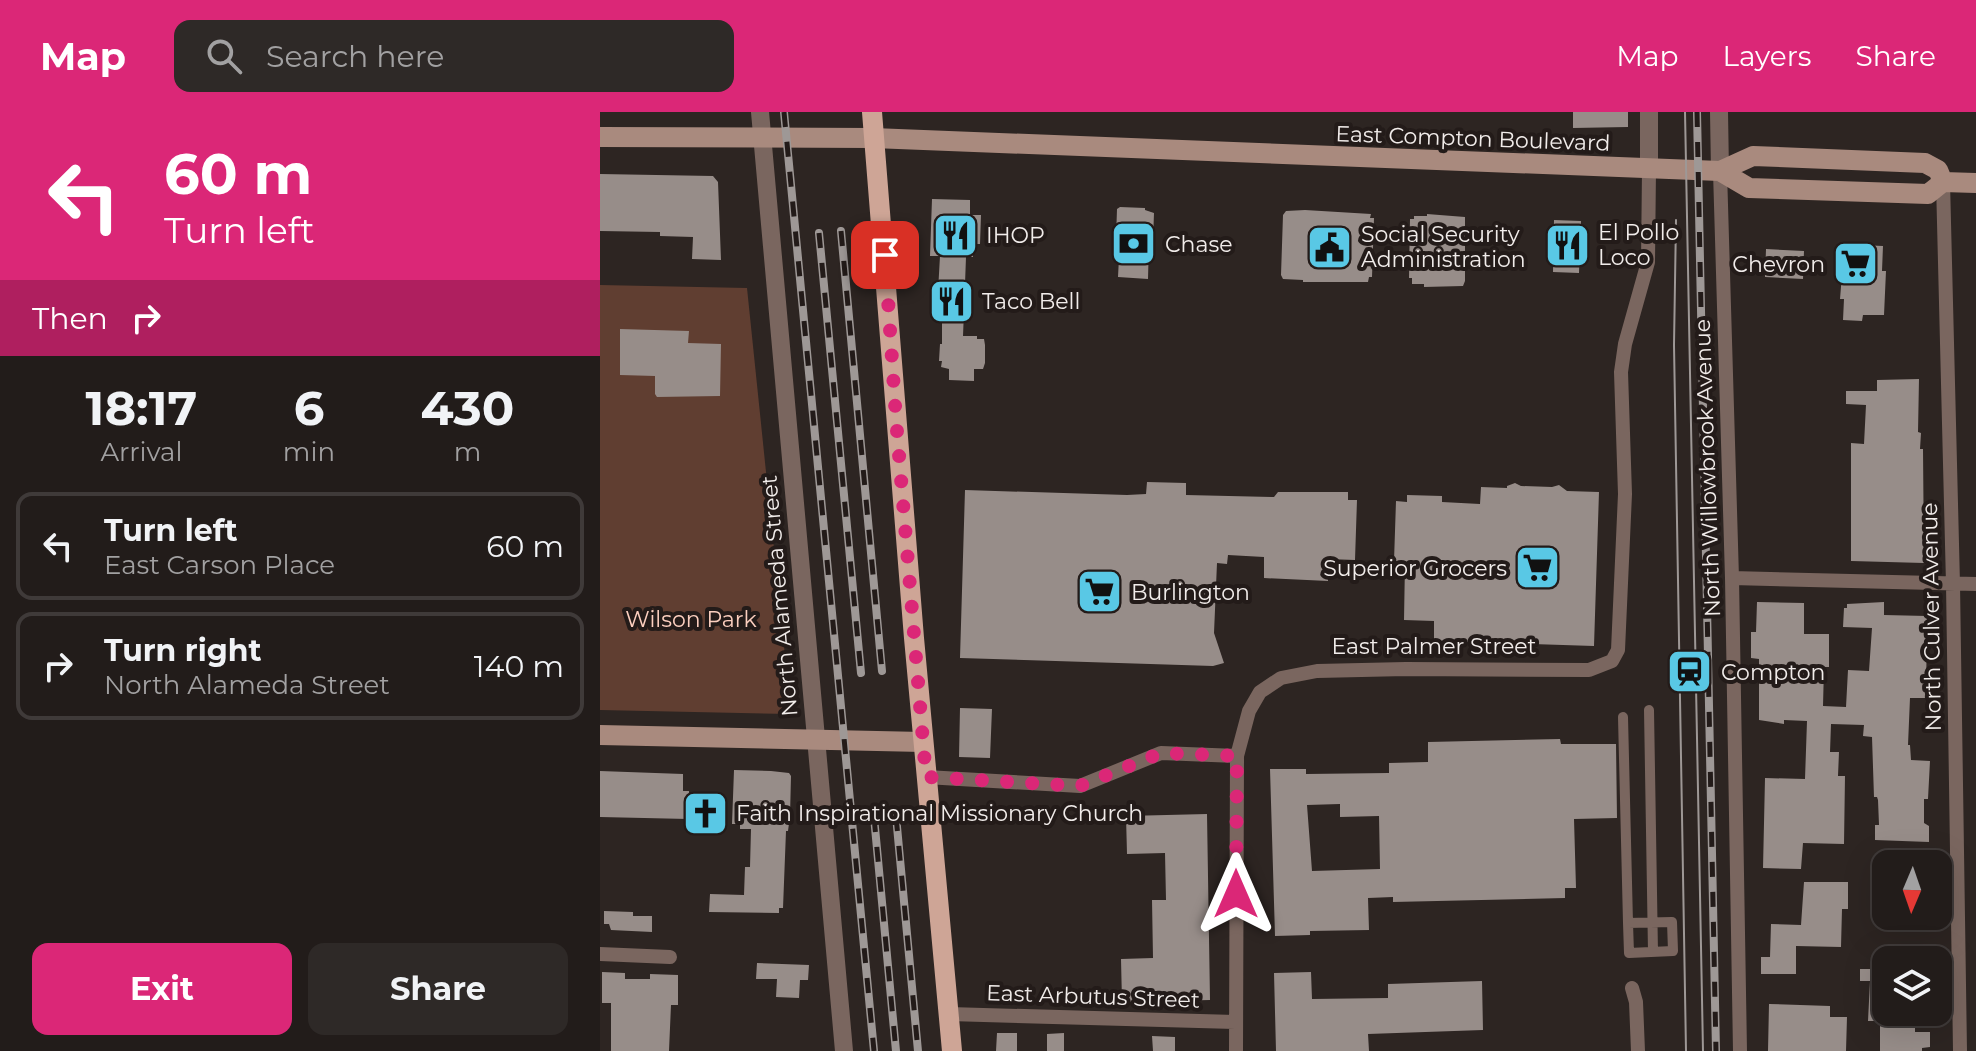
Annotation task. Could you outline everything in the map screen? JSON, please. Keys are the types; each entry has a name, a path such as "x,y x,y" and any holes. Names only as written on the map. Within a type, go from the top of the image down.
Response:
{"main road":[{"path":"872,112 923,742 952,1051"},
{"name":"East Compton Boulevard","path":"600,137 873,138 1720,171"},
{"path":"1720,171 1753,156 1925,163 1938,170 1943,182"},
{"path":"1720,171 1749,188 1928,194 1943,182 1976,183"},
{"path":"600,735 923,742"}],"street":[{"name":"North Alameda Street","path":"760,112 844,1051"},
{"path":"1649,112 1649,169"},
{"path":"1719,112 1720,171"},
{"name":"East Palmer Street","path":"1237,756 1249,711 1260,692 1281,678 1317,671 1589,670 1612,661 1618,650 1625,494 1621,372 1625,344 1648,262 1649,169"},
{"name":"North Willowbrook Avenue","path":"1720,171 1732,578 1740,1051"},
{"name":"North Culver Avenue","path":"1943,182 1960,1051"},
{"path":"1732,578 1976,584"},
{"path":"1649,710 1653,952"},
{"path":"1623,717 1628,923 1629,953 1673,951 1672,922 1628,923"},
{"path":"926,777 1080,786 1161,753 1237,756 1236,1051"},
{"path":"600,954 670,957"},
{"path":"1632,988 1636,1002 1638,1051"},
{"name":"East Arbutus Street","path":"949,1014 1235,1022"}],"green space":[{"name":"Wilson Park","path":"600,285 747,288 791,714 600,710"}],"building":[{"path":"1573,112 1628,112 1628,127 1573,128"},
{"path":"600,174 713,176 718,182 721,260 692,259 693,237 660,236 660,232 600,231"},
{"path":"932,199 970,200 970,215 981,215 980,244 973,244 973,257 966,257 963,336 977,336 977,339 984,339 985,345 985,363 983,369 974,369 974,381 949,380 949,369 941,367 942,361 939,361 942,344 942,318 938,318 937,309 940,256 930,256"},
{"path":"1145,208 1154,213 1153,241 1149,241 1148,279 1118,277 1120,239 1116,239 1117,209"},
{"path":"1286,211 1371,214 1370,218 1374,218 1372,277 1368,282 1283,279 1283,215"},
{"path":"1427,214 1465,217 1463,286 1424,287 1424,284 1412,284 1412,278 1409,278 1410,219"},
{"name":"El Pollo Loco","path":"1554,220 1581,221 1579,273 1553,272"},
{"path":"1861,245 1883,246 1882,271 1886,271 1884,315 1863,315 1862,321 1843,320 1844,299 1840,299 1844,250 1855,250"},
{"path":"1766,249 1804,251 1803,279 1765,277"},
{"path":"620,329 689,331 688,343 721,344 720,396 657,397 655,376 620,375"},
{"path":"1919,379 1918,432 1921,433 1920,449 1923,449 1924,563 1851,561 1851,443 1864,444 1866,405 1846,404 1846,391 1877,391 1877,380"},
{"path":"1147,482 1186,483 1186,495 1274,497 1278,492 1348,492 1348,500 1357,500 1355,560 1328,559 1328,581 1264,578 1264,557 1228,555 1227,564 1217,563 1214,633 1224,663 1213,666 960,658 965,490 1127,495 1146,494"},
{"name":"Superior Grocers","path":"1515,483 1521,486 1559,485 1567,491 1599,492 1594,646 1434,641 1434,621 1404,620 1405,562 1394,561 1396,501 1407,502 1407,495 1442,496 1442,502 1480,504 1481,487 1507,488"},
{"path":"1757,602 1804,603 1804,634 1829,634 1829,667 1824,667 1823,706 1846,707 1848,670 1869,671 1872,628 1843,627 1847,604 1884,602 1884,615 1927,616 1926,698 1910,698 1908,745 1911,760 1930,761 1928,799 1924,799 1924,823 1929,826 1929,842 1875,840 1875,825 1879,825 1878,800 1874,797 1872,737 1863,736 1864,725 1831,724 1830,752 1839,752 1838,776 1845,776 1844,844 1803,843 1801,869 1763,868 1765,778 1805,779 1807,721 1784,720 1784,724 1759,720 1759,659 1751,658 1751,632 1756,632"},
{"path":"960,708 992,709 990,758 959,757"},
{"path":"1560,739 1561,744 1616,744 1617,818 1574,819 1576,888 1565,888 1565,898 1393,902 1393,897 1368,898 1369,930 1310,931 1310,935 1275,936 1270,769 1306,769 1306,774 1389,773 1389,763 1428,762 1428,742","holes":["1340,804 1340,817 1379,816 1380,869 1312,871 1307,805"]},
{"path":"734,770 771,771 789,773 791,776 783,908 779,908 779,913 709,912 710,894 744,895 745,867 750,867 751,829 740,829 740,824 732,824"},
{"path":"600,771 683,774 683,791 689,791 688,819 600,817"},
{"path":"1207,814 1210,1000 1122,1002 1121,959 1153,958 1152,900 1166,900 1165,853 1127,854 1126,816"},
{"path":"1804,882 1848,882 1848,909 1842,909 1841,947 1796,946 1796,974 1761,974 1761,957 1770,957 1771,924 1801,925"},
{"path":"604,911 652,916 652,932 611,930 609,924 604,924"},
{"path":"757,963 809,965 808,980 800,980 799,998 776,997 777,979 756,979"},
{"path":"1860,969 1872,969 1872,1021 1868,1021 1870,981 1860,981"},
{"path":"602,972 625,973 625,979 650,979 650,974 678,975 678,1005 671,1005 669,1051 611,1051 611,1003 602,1003"},
{"path":"1311,972 1312,999 1388,998 1388,984 1482,981 1483,1030 1368,1034 1369,1051 1276,1051 1274,973"},
{"path":"1769,1004 1830,1006 1830,1017 1847,1017 1846,1051 1768,1051"},
{"path":"1880,1026 1915,1026 1915,1032 1930,1032 1930,1047 1922,1048 1922,1051 1880,1051"},
{"path":"997,1033 1017,1033 1017,1051 996,1051"},
{"path":"1064,1033 1064,1051 1047,1051 1047,1034"},
{"path":"1152,1036 1175,1037 1175,1051 1153,1051"}],"tram line":[{"path":"1685,112 1703,1051"},
{"path":"1676,220 1674,345 1686,1051"}],"railway":[{"path":"784,112 874,1051"},
{"path":"1697,112 1716,1051"},
{"path":"841,231 882,671"},
{"path":"819,233 861,673"},
{"path":"896,816 918,1051"},
{"path":"874,817 896,1051"}],"place":[{"name":"IHOP","path":"955,235"},
{"name":"Chase","path":"1134,244"},
{"name":"El Pollo Loco","path":"1567,245"},
{"name":"Social Security Administration","path":"1330,247"},
{"name":"Chevron","path":"1856,264"},
{"name":"Taco Bell","path":"951,301"},
{"name":"Superior Grocers","path":"1538,568"},
{"name":"Burlington","path":"1100,592"},
{"name":"Compton","path":"1690,672"},
{"name":"Faith Inspirational Missionary Church","path":"705,813"}],"route":[{"path":"885,255 926,777 1080,786 1161,753 1237,756 1236,894"}]}
